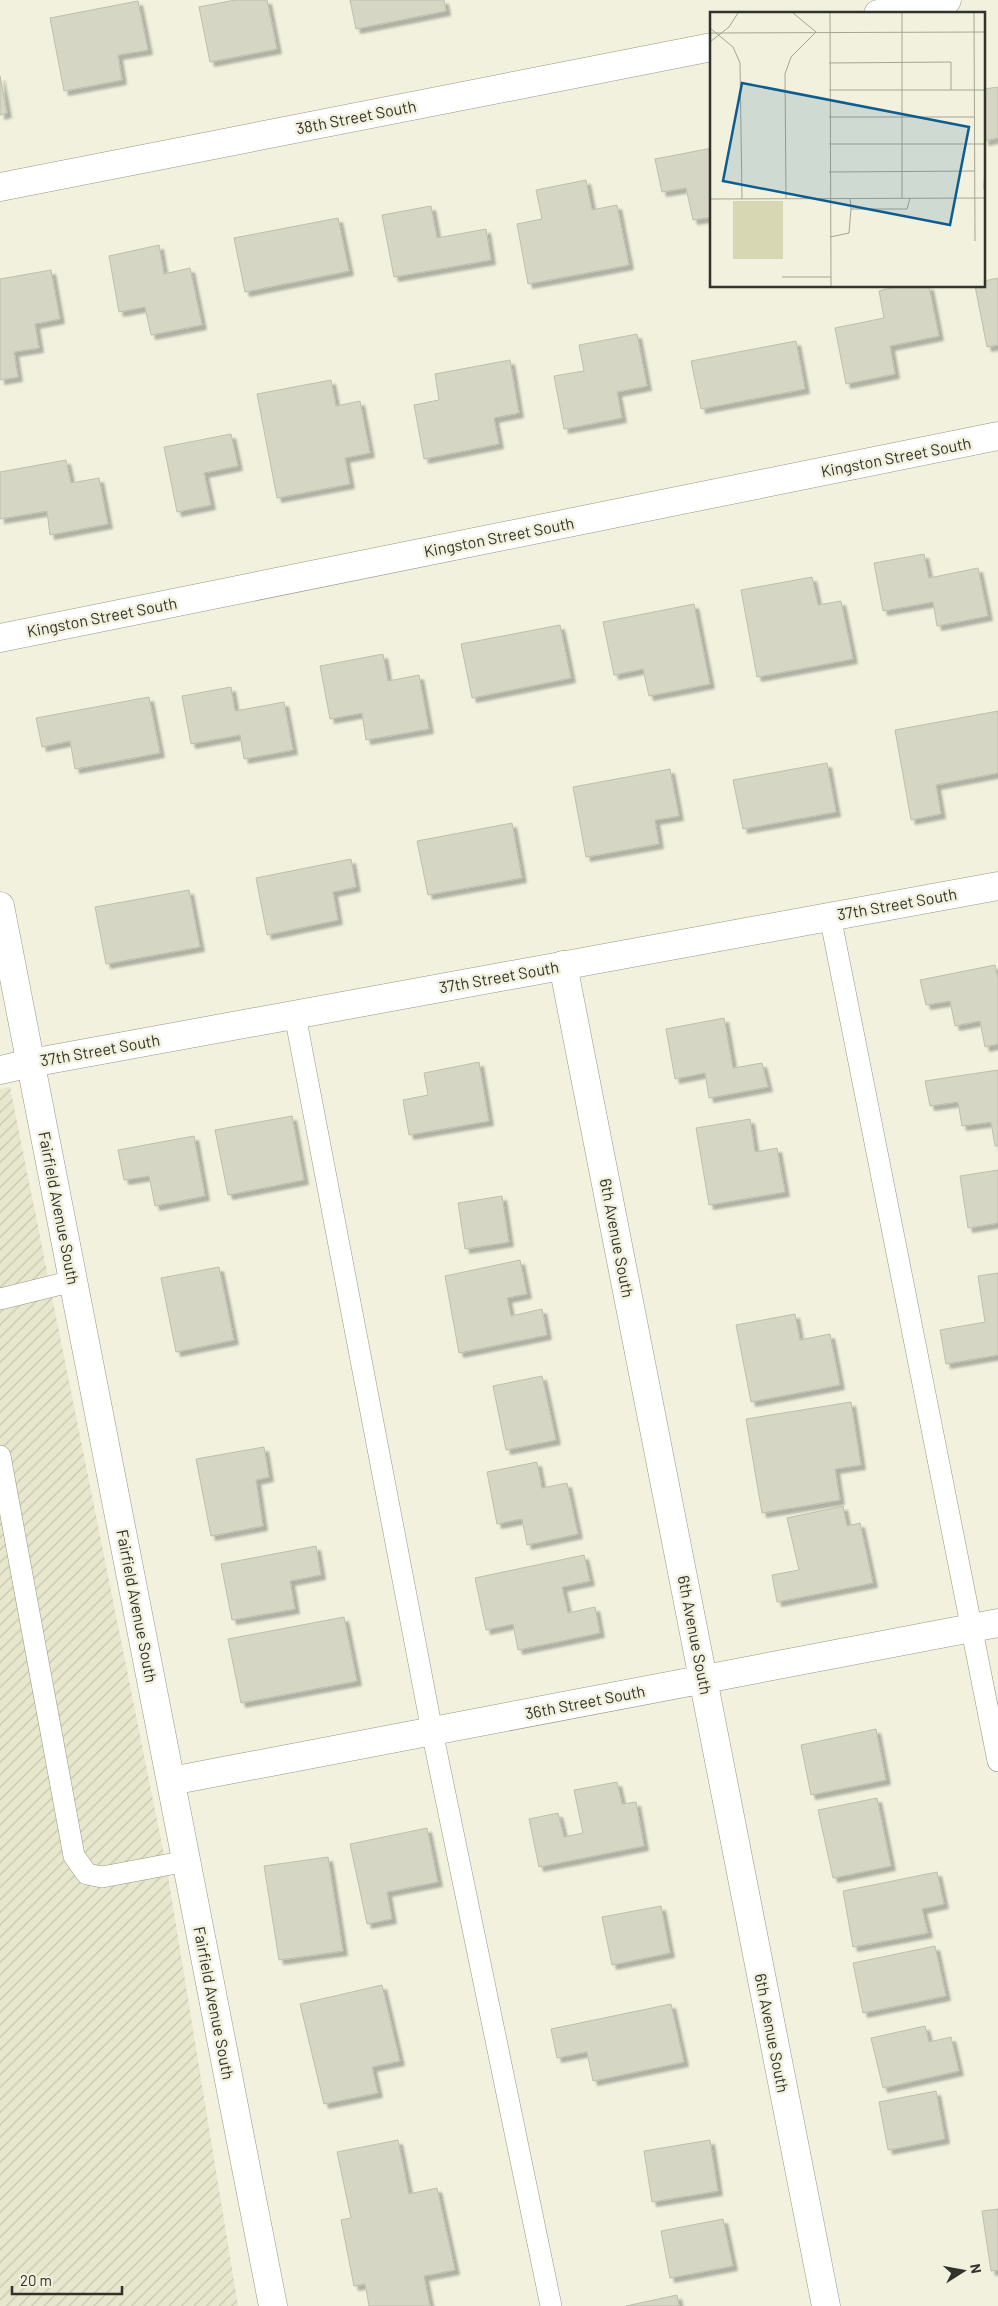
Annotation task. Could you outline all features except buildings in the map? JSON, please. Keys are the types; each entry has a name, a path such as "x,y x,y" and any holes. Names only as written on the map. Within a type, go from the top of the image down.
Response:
{"street":[{"path":"888,12 947,0"},
{"name":"38th Street South","path":"0,187 710,46"},
{"name":"Kingston Street South","path":"0,638 998,436"},
{"name":"37th Street South","path":"0,1070 31,1062 998,886"},
{"name":"Fairfield Avenue South","path":"0,906 274,2306"},
{"name":"6th Avenue South","path":"563,965 826,2306"},
{"name":"36th Street South","path":"171,1781 985,1625"}],"lane":[{"path":"830,916 985,1625 998,1761"},
{"path":"295,1014 432,1731 551,2306"},
{"path":"0,1300 73,1281"},
{"path":"0,1456 74,1856 87,1874 102,1877 186,1861"}],"shaded area":[{"path":"10,1087 167,1870 238,2306 0,2306 0,1089"}]}
